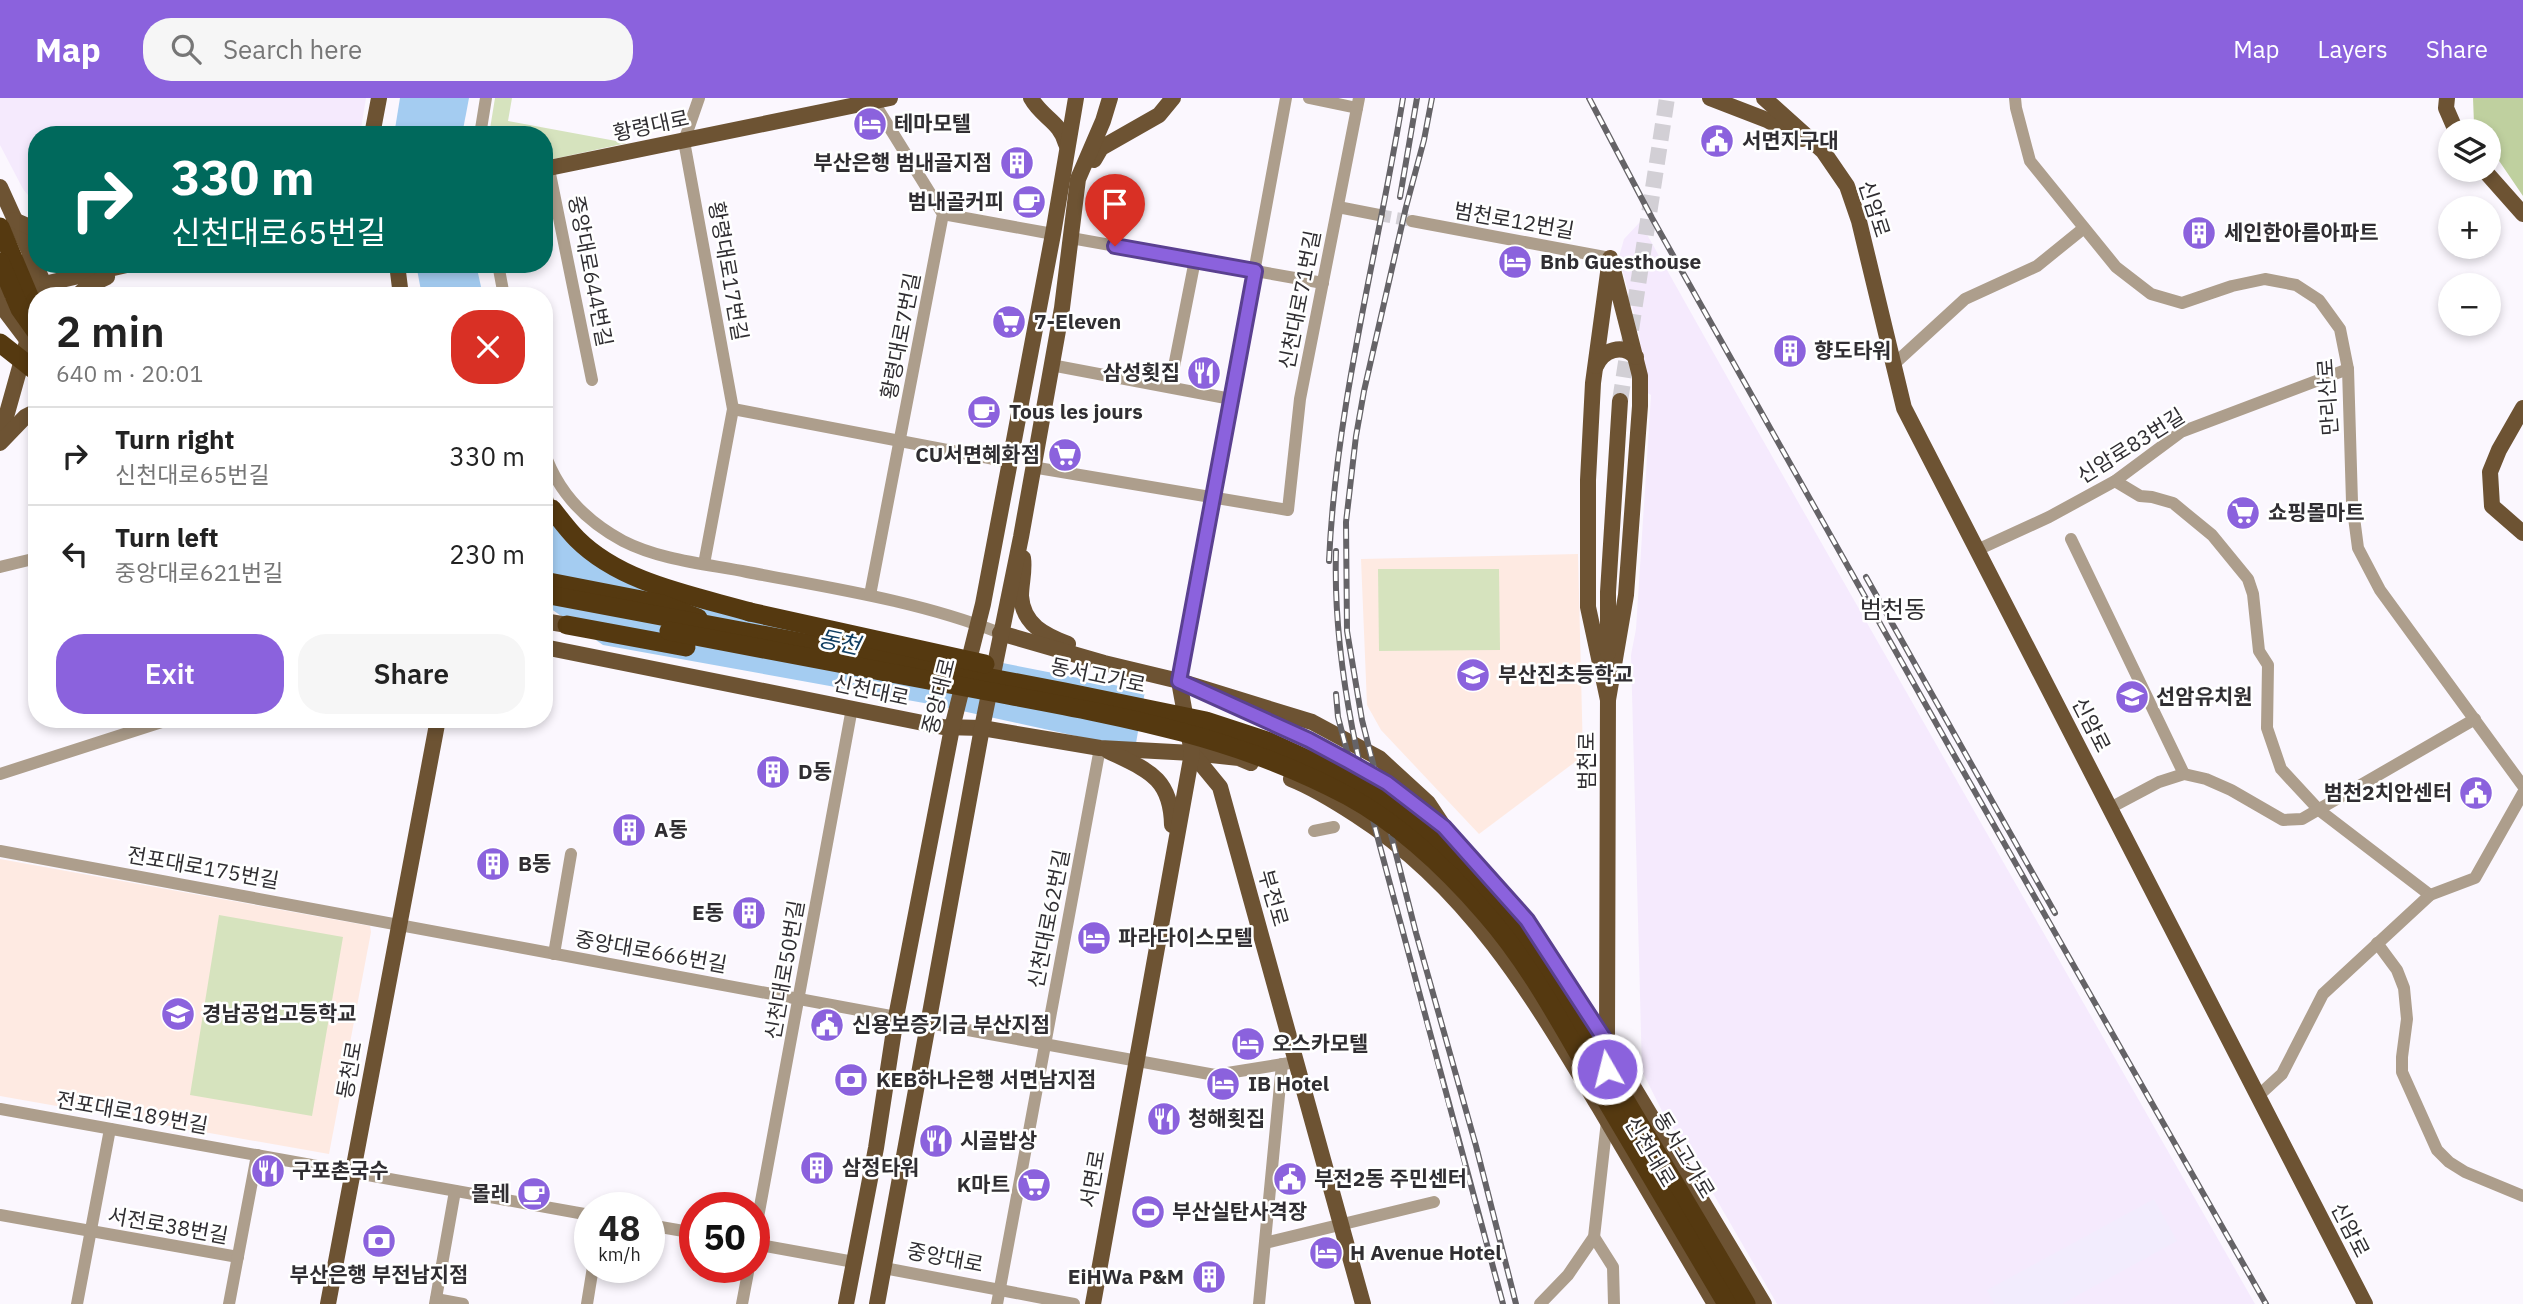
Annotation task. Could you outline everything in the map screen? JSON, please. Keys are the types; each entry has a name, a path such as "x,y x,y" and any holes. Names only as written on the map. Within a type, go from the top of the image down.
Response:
{"highway":[{"path":"7,223 28,291"},
{"path":"0,261 28,329"},
{"path":"0,304 28,318"},
{"path":"0,343 28,365"},
{"path":"553,508 577,539 601,558 667,588 750,612 1017,671 1065,692"},
{"path":"553,583 662,604 718,626"},
{"name":"동서고가로","path":"553,596 1206,721 1267,741 1350,779 1398,810 1430,835 1474,876 1520,931 1567,1002 1746,1304"},
{"name":"동서고가로","path":"553,609 1094,712 1201,736 1260,755 1349,797 1392,825 1432,858 1486,915 1517,955 1550,1005 1727,1304"},
{"path":"567,625 1260,755"}],"main road":[{"path":"374,126 379,98"},
{"path":"1031,98 1038,111 1063,131 1067,145"},
{"name":"중앙대로","path":"846,1304 876,1148 895,1017 952,728 978,624 1010,463 1076,98"},
{"path":"1101,148 1159,116 1173,98"},
{"path":"1710,98 1767,120 1823,151"},
{"path":"1764,98 1823,151"},
{"path":"2447,98 2446,108 2451,119"},
{"name":"황령대로","path":"553,169 874,100"},
{"path":"1076,208 1089,170 1101,148 1111,101"},
{"name":"중앙대로","path":"877,1304 1000,632 1021,537 1062,308 1079,179 1111,101"},
{"name":"신암로","path":"1823,151 1847,186 1859,221 1904,408 2365,1304"},
{"path":"2494,182 2523,215"},
{"path":"0,187 7,223 28,248"},
{"path":"7,223 28,228"},
{"path":"0,261 28,256"},
{"path":"1608,700 1626,595 1640,406 1640,376 1610,258"},
{"path":"1608,700 1588,607 1588,480 1593,383 1610,258"},
{"path":"46,287 99,273"},
{"path":"87,287 115,273"},
{"path":"0,290 28,289"},
{"path":"0,304 28,337"},
{"path":"1593,383 1597,363 1611,350 1622,350 1636,357"},
{"path":"0,438 28,361"},
{"name":"범천로","path":"1607,1121 1608,592 1620,401"},
{"path":"2523,408 2490,472 2492,506 2523,533"},
{"path":"0,443 28,416"},
{"path":"1021,537 1024,568 1021,597 1025,615 1034,626 1051,637 1087,651 1104,663"},
{"path":"553,623 567,625"},
{"name":"신천대로","path":"1000,632 1104,663 1179,681 1309,740 1376,777 1444,827 1527,920 1607,1043 1764,1304"},
{"name":"신천대로","path":"553,649 952,728 982,728 1100,748 1238,758 1298,782 1383,832 1441,882 1494,943 1556,1035 1715,1304"},
{"path":"1179,681 1192,753"},
{"name":"동천로","path":"328,1304 436,728"},
{"name":"서면로","path":"1100,748 1139,767 1163,784 1172,808 1172,859"},
{"name":"서면로","path":"1093,1304 1192,753"},
{"name":"부전로","path":"1192,753 1220,787 1289,1063 1341,1224 1363,1304"}],"street":[{"path":"481,126 486,98"},
{"path":"684,141 699,98"},
{"path":"1179,681 1286,98"},
{"path":"1309,98 1358,103"},
{"name":"만리산로","path":"2015,98 2030,161 2116,267 2151,294 2182,303 2232,286 2265,279 2296,285 2319,300 2340,329 2348,369 2352,502 2358,548 2380,590 2523,786"},
{"path":"874,100 943,214 1053,234"},
{"name":"신천대로71번길","path":"1213,497 1288,510 1300,399 1358,103"},
{"name":"황령대로17번길","path":"684,141 733,409 704,564"},
{"name":"중앙대로644번길","path":"553,202 592,380"},
{"path":"1338,207 1379,215"},
{"name":"황령대로7번길","path":"870,595 943,214"},
{"name":"범천로12번길","path":"1412,221 1610,258"},
{"path":"1893,365 1965,299 2037,266 2084,228"},
{"path":"1071,238 1323,284"},
{"path":"1170,387 1195,260"},
{"path":"1051,365 1231,399"},
{"name":"신암로83번길","path":"1977,550 2049,517 2115,481 2181,432 2348,369"},
{"path":"733,409 1010,463"},
{"path":"1032,467 1213,497"},
{"path":"553,475 568,498 594,522 623,541 657,555 870,595 1000,632"},
{"path":"2115,481 2140,496 2173,503 2212,535 2248,579 2253,594 2259,650 2268,665 2267,728 2281,769 2319,810 2430,895"},
{"path":"2071,539 2184,774"},
{"path":"0,567 28,560"},
{"name":"신천대로50번길","path":"763,1192 852,708"},
{"path":"2110,808 2159,782 2184,774 2206,779 2231,790 2283,820 2302,819 2475,719"},
{"path":"0,774 143,728"},
{"name":"신천대로62번길","path":"997,1304 1100,748"},
{"path":"2258,1096 2282,1074 2323,993 2430,895 2475,878 2523,793"},
{"path":"1314,831 1334,827"},
{"name":"전포대로175번길","path":"0,851 400,924"},
{"path":"554,954 571,854"},
{"name":"중앙대로666번길","path":"400,924 895,1017"},
{"path":"2377,943 2397,970 2404,988 2407,1019 2402,1072 2437,1150 2465,1172 2523,1196"},
{"path":"929,1023 1215,1075 1289,1063 1259,1304"},
{"name":"전포대로189번길","path":"0,1109 574,1212"},
{"path":"1539,1304 1567,1275 1594,1237 1607,1121"},
{"name":"서전로38번길","path":"78,1304 110,1129"},
{"path":"229,1304 257,1155"},
{"path":"455,1191 435,1301 463,1304"},
{"path":"1265,1243 1434,1202"},
{"path":"0,1215 91,1232"},
{"name":"서전로38번길","path":"91,1232 238,1257"},
{"path":"1594,1237 1613,1267 1614,1304"},
{"path":"770,1245 854,1262"},
{"name":"중앙대로","path":"884,1268 1073,1304"},
{"path":"587,1304 590,1283"},
{"path":"742,1304 746,1283"}],"shaded area":[{"path":"0,98 366,98 361,126 28,126 28,195 0,145"},
{"path":"1640,222 2255,1304 1777,1304 1689,1152 1663,1113 1642,1071 1631,655 1636,629 1651,395 1646,392 1639,332 1619,257 1624,239"},
{"name":"부산진초등학교","path":"1578,554 1583,756 1479,834 1381,730 1367,705 1361,559"},
{"name":"경남공업고등학교","path":"0,859 370,926 329,1154 0,1096"},
{"path":"2154,1199 2177,1241 2062,1304 1994,1304 1987,1290"}],"green space":[{"path":"495,98 512,98 508,121 535,126 490,126"},
{"path":"2473,98 2523,98 2523,196 2501,164 2501,119 2474,119"},
{"path":"553,129 627,143 553,159"},
{"path":"1378,569 1499,569 1500,650 1379,651"},
{"path":"219,915 343,937 312,1116 190,1095"}],"water":[{"path":"400,98 469,98 464,126 395,126"},
{"path":"418,273 478,273 481,287 420,287"},
{"name":"동천","path":"553,517 610,573 941,651 1145,691 1135,749 935,705 603,645 553,610"}],"tunnel":[{"path":"1620,401 1667,98"},
{"path":"1379,215 1412,221"}],"railway":[{"path":"1329,561 1333,503 1349,387 1403,98"},
{"path":"1400,197 1417,98"},
{"path":"1432,98 1356,436 1346,522 1347,631 1362,720 1516,1304"},
{"path":"1589,98 1652,218 2266,1304"},
{"path":"1336,551 1340,649 1366,793 1503,1304"},
{"path":"1866,577 2055,913"},
{"path":"1336,694 1338,717 1349,759"}],"place":[{"name":"테마모텔","path":"870,124"},
{"name":"서면지구대","path":"1717,141"},
{"name":"부산은행 범내골지점","path":"1017,163"},
{"name":"범내골커피","path":"1029,202"},
{"name":"세인한아름아파트","path":"2199,233"},
{"name":"Bnb Guesthouse","path":"1515,262"},
{"name":"7-Eleven","path":"1009,322"},
{"name":"향도타워","path":"1790,351"},
{"name":"삼성횟집","path":"1204,373"},
{"name":"Tous les jours","path":"984,412"},
{"name":"CU서면혜화점","path":"1065,455"},
{"name":"쇼핑몰마트","path":"2243,513"},
{"name":"부산진초등학교","path":"1473,675"},
{"name":"선암유치원","path":"2132,697"},
{"name":"D동","path":"773,772"},
{"name":"범천2치안센터","path":"2476,793"},
{"name":"A동","path":"629,830"},
{"name":"B동","path":"493,864"},
{"name":"E동","path":"749,913"},
{"name":"파라다이스모텔","path":"1094,938"},
{"name":"경남공업고등학교","path":"178,1014"},
{"name":"신용보증기금 부산지점","path":"827,1025"},
{"name":"오스카모텔","path":"1248,1044"},
{"name":"KEB하나은행 서면남지점","path":"851,1080"},
{"name":"IB Hotel","path":"1223,1084"},
{"name":"청해횟집","path":"1164,1119"},
{"name":"시골밥상","path":"936,1141"},
{"name":"삼정타워","path":"817,1168"},
{"name":"구포촌국수","path":"268,1171"},
{"name":"부전2동 주민센터","path":"1290,1179"},
{"name":"K마트","path":"1034,1185"},
{"name":"몰레","path":"534,1194"},
{"name":"부산실탄사격장","path":"1148,1212"},
{"name":"부산은행 부전남지점","path":"379,1241"},
{"name":"H Avenue Hotel","path":"1326,1253"},
{"name":"EiHWa P&M","path":"1209,1277"}],"district":[{"name":"범천동","path":"1893,610"}],"route":[{"path":"1115,246 1255,271 1179,681 1309,740 1348,761 1387,783 1444,827 1527,920 1607,1043 1607,1069"}]}
